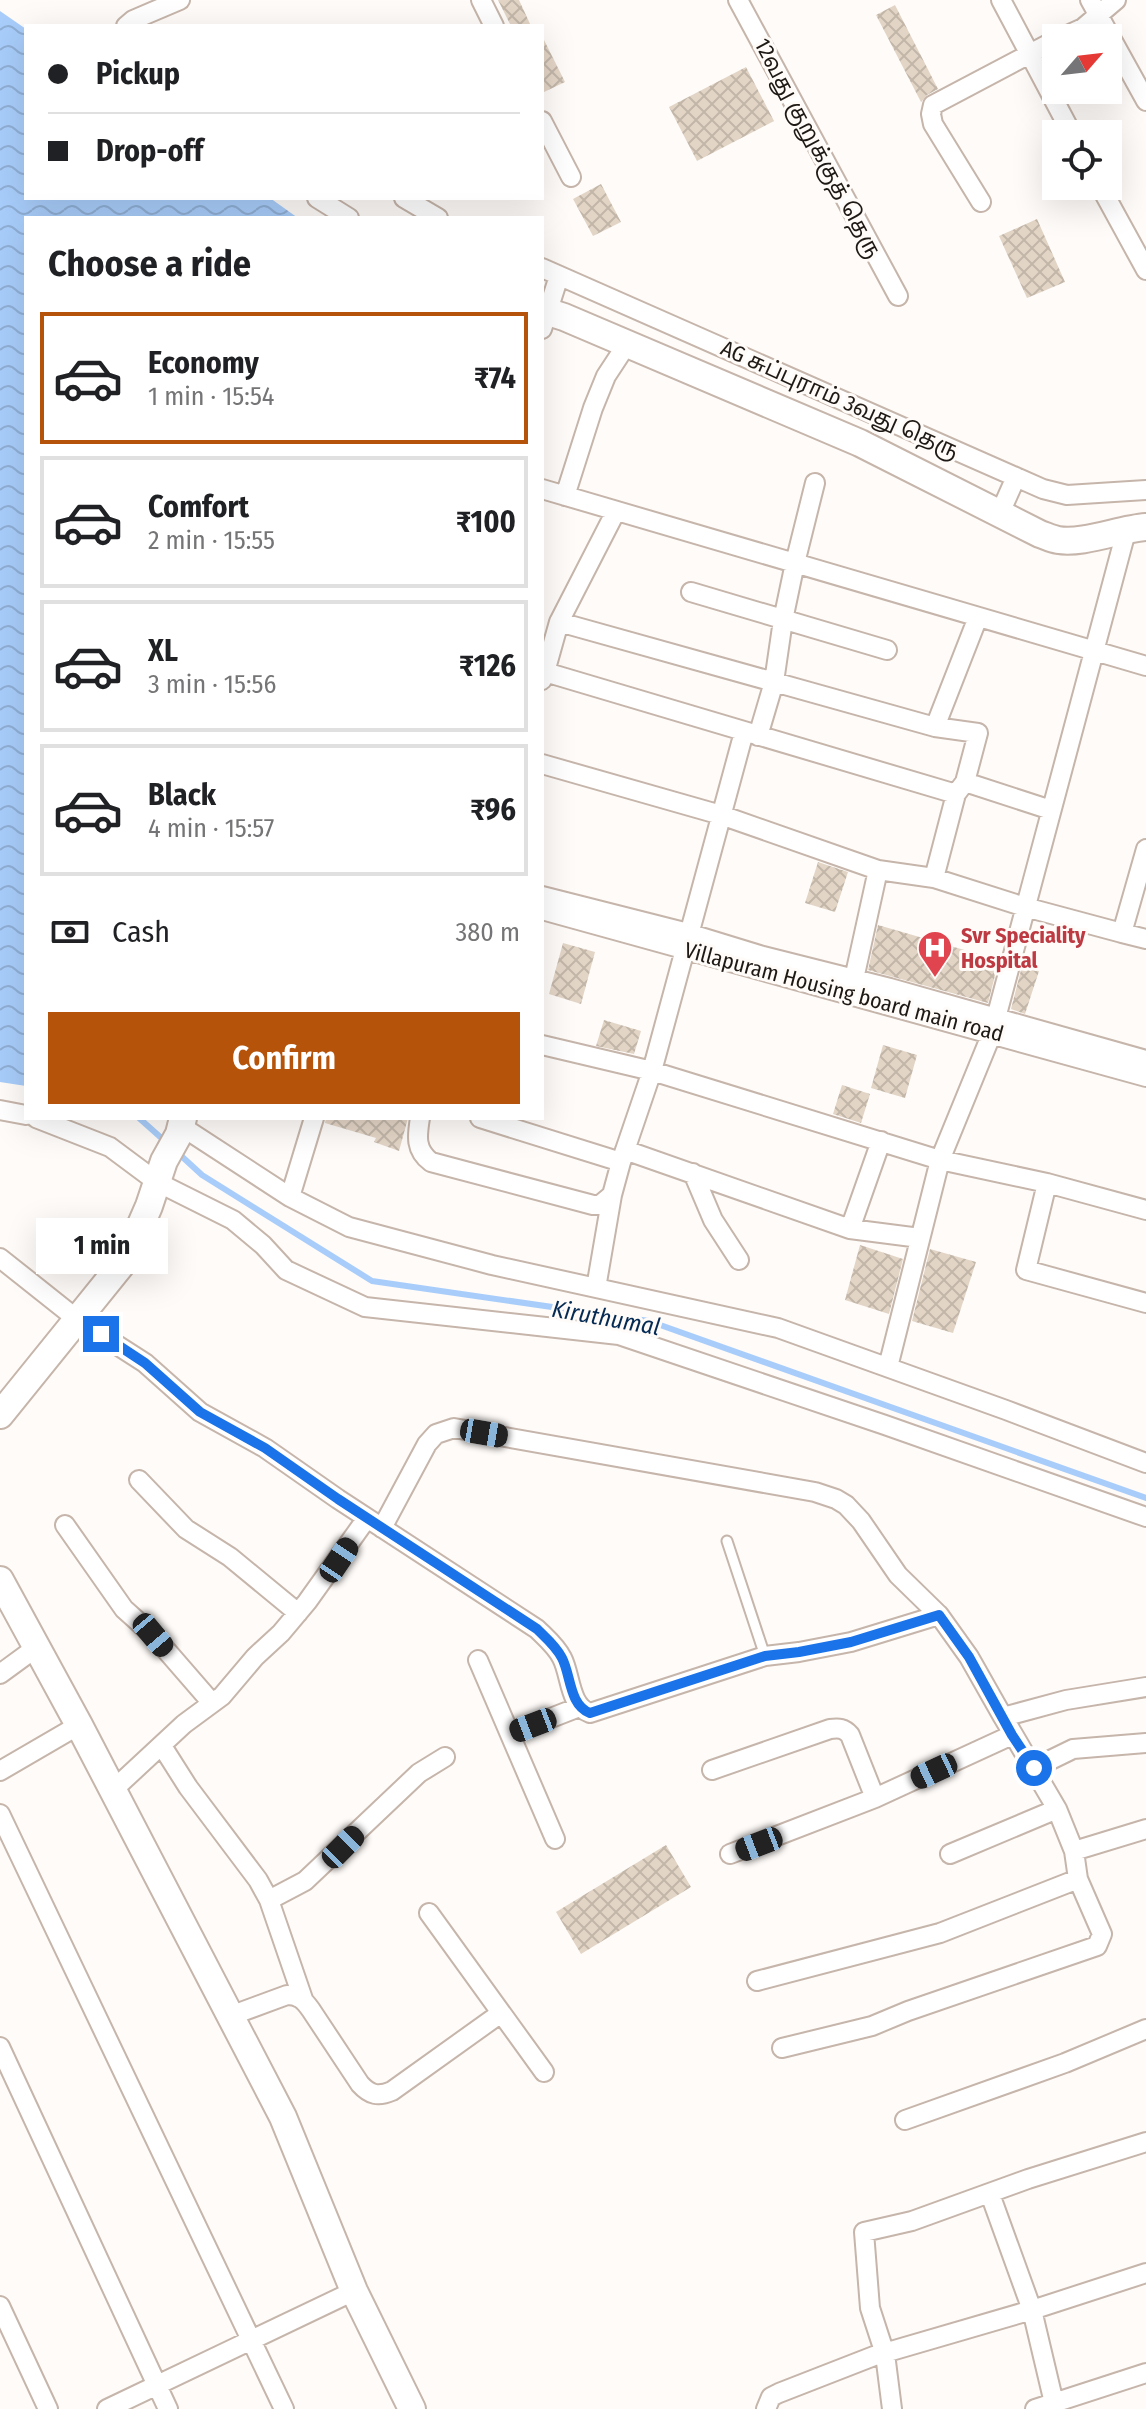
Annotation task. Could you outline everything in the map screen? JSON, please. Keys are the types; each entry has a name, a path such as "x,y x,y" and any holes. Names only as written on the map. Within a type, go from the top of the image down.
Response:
{"street":[{"path":"140,17 180,0"},
{"path":"481,0 493,24"},
{"name":"12வது குறுக்குத் தெரு","path":"738,0 898,296"},
{"path":"1001,0 1064,120"},
{"path":"1116,0 1094,7 1146,101"},
{"path":"981,202 933,124 933,105 1042,47"},
{"path":"544,125 571,177"},
{"path":"320,200 346,216"},
{"path":"407,200 435,216"},
{"path":"1108,200 1146,270"},
{"path":"548,297 627,344 767,384 867,426 1009,493 1057,540 1075,540 1136,528"},
{"name":"AG சுப்புராம் 3வது தெரு","path":"548,297 767,384"},
{"path":"565,496 606,376 627,344"},
{"name":"AG சுப்புராம் 3வது தெரு","path":"867,426 1009,493 1067,495 1146,490"},
{"path":"596,1288 612,1195 652,1071 721,815 774,682 783,620 815,483"},
{"path":"544,490 1146,666"},
{"path":"616,511 559,622 544,676 751,734 1051,810"},
{"path":"888,1367 940,1160 993,1026 1094,650 1136,528"},
{"path":"691,592 887,650"},
{"path":"935,727 978,617"},
{"path":"559,622 935,727 978,733 934,878"},
{"path":"544,765 721,815 878,870 934,878 1025,907 1146,939"},
{"path":"1122,933 1146,849"},
{"path":"854,979 878,870"},
{"name":"Villapuram Housing board main road","path":"544,897 686,941 993,1026 1146,1060"},
{"name":"Villapuram Housing board main road","path":"544,910 763,956 854,979 1146,1077"},
{"path":"544,1045 652,1071 940,1160 1047,1183 1146,1210"},
{"path":"0,1110 24,1115"},
{"path":"41,1120 160,1171 233,1220 263,1245 286,1270 365,1307 619,1335 1146,1517"},
{"path":"290,1197 313,1120"},
{"path":"420,1120 416,1139 423,1157 431,1162 593,1205 600,1205 612,1195"},
{"path":"488,1120 693,1173 850,1229 920,1238"},
{"path":"0,1415 126,1259 181,1126 290,1197 349,1227 492,1265 778,1328 1146,1463"},
{"path":"850,1229 881,1141"},
{"path":"693,1173 713,1220 739,1260"},
{"path":"1047,1183 1026,1270 1146,1303"},
{"path":"0,1258 78,1320 145,1363 200,1412 265,1448 537,1629 563,1659 579,1707 590,1713 765,1656 851,1642 939,1615"},
{"path":"113,1790 184,1724 222,1696 255,1657 281,1633 339,1560 375,1523 436,1434 454,1428 815,1492 836,1499 861,1521 898,1575 939,1615 969,1657 1057,1809 1074,1851 1078,1879 1102,1934 1097,1946 868,2027 782,2048"},
{"path":"139,1480 186,1529 230,1557 298,1613"},
{"path":"65,1525 124,1609 153,1635 212,1703"},
{"path":"0,1580 283,2117 354,2291 412,2409"},
{"path":"0,1674 37,1647"},
{"path":"478,1660 555,1839"},
{"path":"1003,1717 1066,1700 1146,1687"},
{"path":"510,1734 579,1707"},
{"path":"0,1771 79,1725"},
{"path":"712,1770 830,1729 845,1729 875,1798"},
{"path":"730,1854 875,1798 1012,1735"},
{"path":"1034,1768 1073,1749 1146,1743"},
{"path":"162,1746 188,1787 258,1880 269,1900 303,1999 367,2092 376,2095 392,2091 501,2013"},
{"path":"269,1900 305,1881 419,1773 445,1757"},
{"path":"950,1854 1057,1809"},
{"path":"0,1814 284,2409"},
{"path":"1074,1851 1146,1829"},
{"path":"757,1981 940,1933 1078,1879"},
{"path":"429,1913 544,2072"},
{"path":"230,2016 287,1995 303,1999"},
{"path":"905,2120 1065,2063 1146,2029"},
{"path":"0,2047 168,2409"},
{"path":"892,2409 870,2308 864,2232 912,2221 1028,2179 1146,2142"},
{"path":"990,2194 1032,2310 1054,2403"},
{"path":"766,2409 771,2397 779,2393 879,2355 1146,2273"},
{"path":"107,2409 354,2291"},
{"path":"0,2306 48,2409"},
{"path":"1035,2409 1146,2373"}],"lane":[{"path":"727,1541 765,1656"}],"water":[{"path":"0,11 24,28 24,200 273,200 295,216 24,216 24,1086 0,1082"}],"building":[{"path":"498,0 519,0 530,24 510,24"},
{"path":"895,5 938,89 921,102 876,15"},
{"path":"544,40 565,82 544,92"},
{"path":"746,67 774,121 697,161 669,107"},
{"path":"601,184 621,222 593,236 573,199"},
{"path":"1037,219 1065,282 1027,298 999,236"},
{"path":"818,862 848,872 835,912 805,903"},
{"path":"878,925 999,960 988,1003 868,970"},
{"path":"563,943 595,952 581,1004 549,994"},
{"path":"1022,966 1039,971 1025,1014 1011,1009"},
{"path":"604,1020 641,1031 634,1054 596,1046"},
{"path":"883,1045 917,1055 905,1098 871,1088"},
{"path":"842,1085 870,1094 861,1123 833,1114"},
{"path":"326,1120 407,1120 399,1151 374,1142 376,1138 325,1123"},
{"path":"860,1245 903,1259 889,1314 845,1300"},
{"path":"930,1249 976,1262 953,1333 912,1321"},
{"path":"666,1845 691,1887 581,1954 556,1912"}],"waterway":[{"name":"Kiruthumal","path":"141,1120 167,1143"},
{"name":"Kiruthumal","path":"178,1153 202,1175 372,1281 649,1321 1146,1498"}],"place":[{"name":"Svr Speciality Hospital","path":"935,979"}],"route":[{"path":"101,1334 145,1363 200,1412 265,1448 537,1629 563,1659 579,1707 585,1711 590,1713 765,1656 851,1642 939,1615 969,1657 1034,1768"}]}
